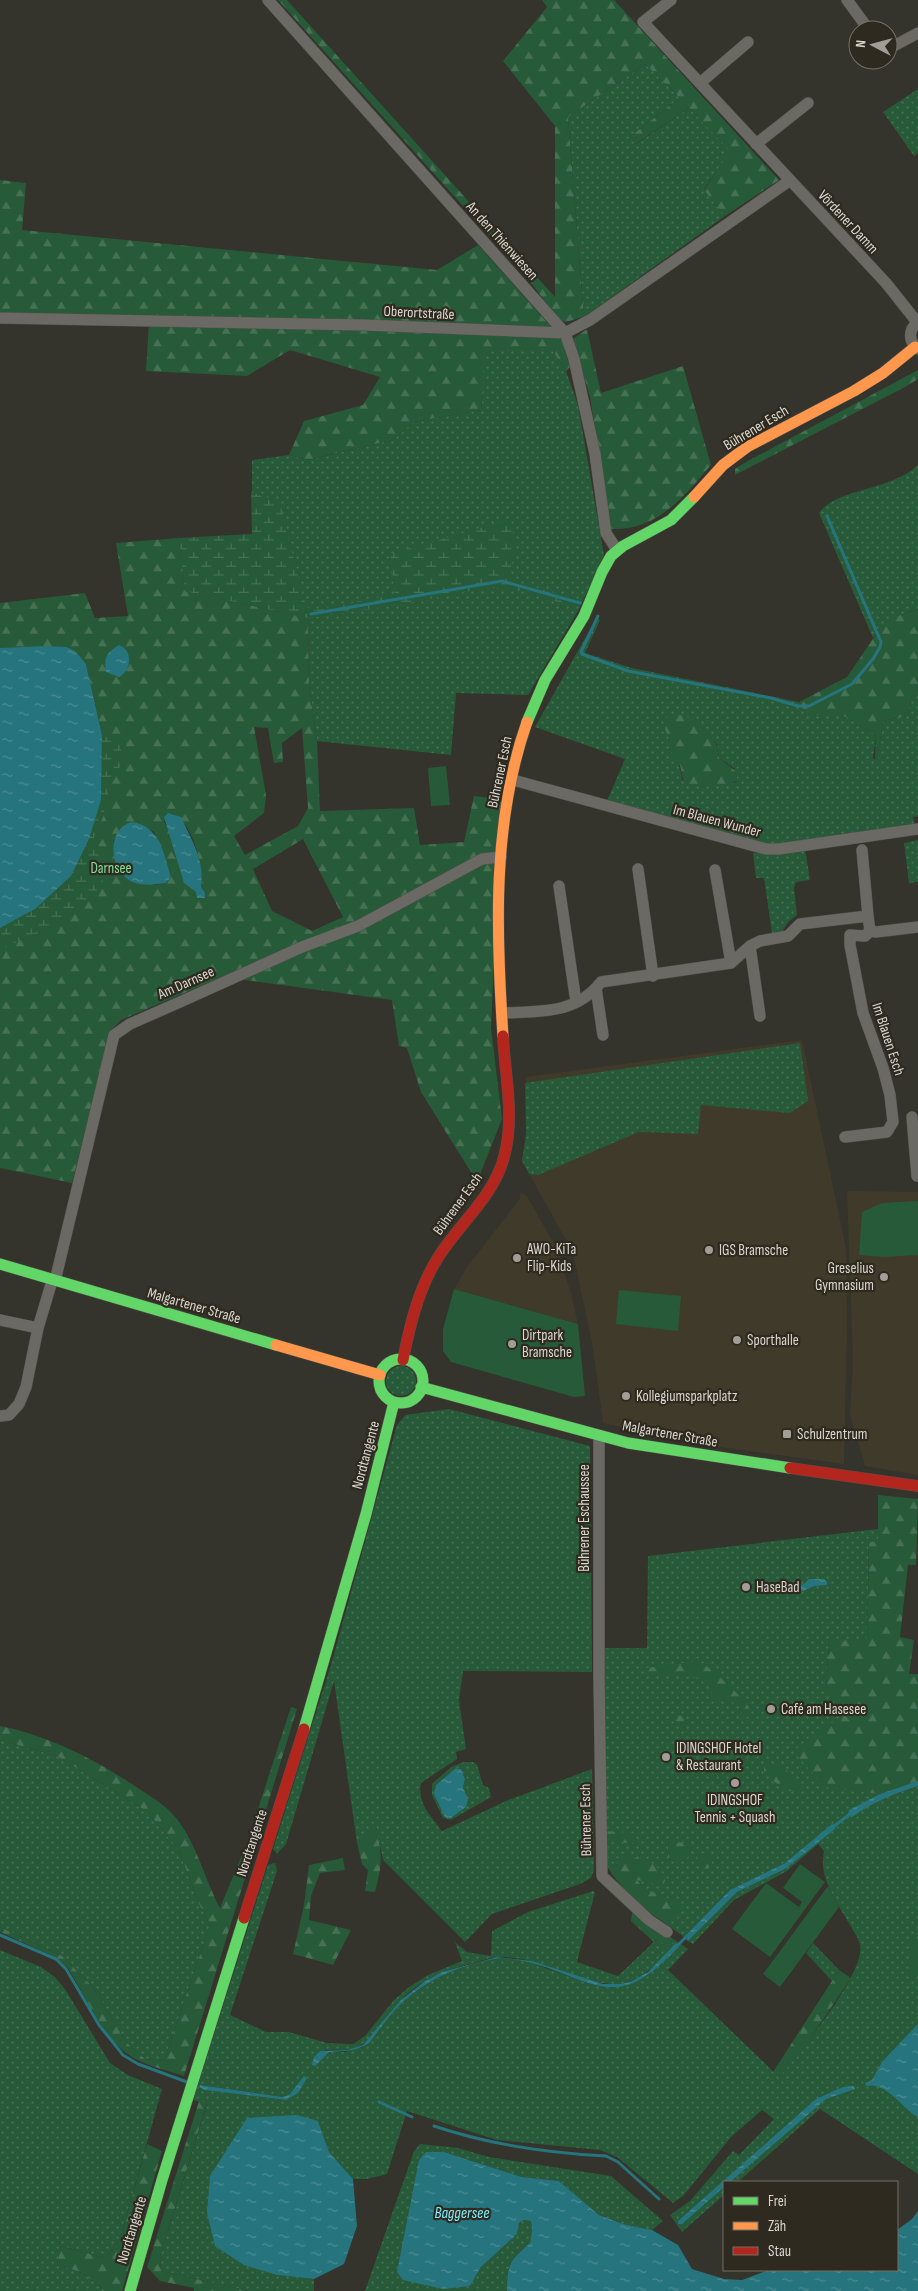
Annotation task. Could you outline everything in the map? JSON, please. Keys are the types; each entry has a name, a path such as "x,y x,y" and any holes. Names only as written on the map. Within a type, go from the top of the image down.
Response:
{"street":[{"name":"An den Thienwiesen","path":"268,0 565,333 574,359 595,454 606,533 617,550"},
{"name":"Vördener Damm","path":"671,0 644,22 789,181 886,283 918,322"},
{"path":"847,0 862,20"},
{"path":"898,44 918,33"},
{"path":"700,83 748,42"},
{"path":"756,144 808,104"},
{"name":"Oberortstraße","path":"0,318 364,325 565,333 590,320 789,181"},
{"path":"917,348 910,334 918,322"},
{"name":"Bührener Esch","path":"403,1360 409,1328 422,1285 441,1253 484,1199 502,1162 508,1141 509,1117 502,1013 501,857 505,819 513,780 529,715 541,689 583,618 604,570 617,550 662,526 685,510 730,459 750,446 872,381 917,348"},
{"name":"Im Blauen Wunder","path":"513,780 766,849 860,839 918,829"},
{"path":"862,850 870,931"},
{"name":"Am Darnsee","path":"53,1281 114,1035 130,1024 302,947 358,926 482,859 501,857"},
{"path":"638,869 652,976"},
{"path":"716,870 731,963"},
{"path":"559,886 576,1002"},
{"path":"502,1013 561,1010 596,988 600,982 652,976 731,963 750,946 760,941 788,936 800,924 868,916"},
{"name":"Im Blauen Esch","path":"845,919 850,935 862,1013 883,1068 890,1095 893,1122"},
{"path":"850,935 865,936 870,931 918,927"},
{"path":"750,946 760,1016"},
{"path":"596,988 602,1035"},
{"path":"845,1137 887,1132 893,1122 915,1116 917,1176"},
{"name":"Malgartener Straße","path":"0,1264 380,1375"},
{"path":"0,1416 9,1414 19,1404 26,1387 38,1328 53,1281"},
{"path":"0,1320 38,1328"},
{"path":"403,1360 414,1364 418,1369 421,1375 421,1388 411,1400 394,1402 383,1394 379,1382 380,1375 388,1364 403,1360"},
{"name":"Malgartener Straße","path":"421,1388 599,1436 715,1458 918,1486"},
{"name":"Nordtangente","path":"130,2291 186,2102 305,1725 377,1473 394,1402"},
{"name":"Bührener Eschaussee","path":"599,1436 599,1677"},
{"name":"Bührener Esch","path":"599,1677 602,1876 649,1920 667,1932"}],"shaded area":[{"name":"IGS Bramsche","path":"802,1040 846,1248 847,1325 844,1464 705,1445 603,1423 593,1348 573,1253 522,1161 526,1134 526,1077"},
{"name":"Greselius Gymnasium","path":"847,1191 918,1192 918,1475 865,1466 850,1415 853,1361"},
{"name":"AWO-KiTa Flip-Kids","path":"521,1193 527,1196 557,1249 571,1293 578,1324 454,1289 467,1267 519,1200"}],"green space":[{"path":"278,0 287,0 555,297 555,126 503,61 547,7 542,0 614,0 779,180 725,216 704,190 730,151 689,108 635,144 631,136 680,98 645,64 568,117 584,317 565,322 558,319 526,276"},
{"path":"645,64 680,98 631,136 636,144 689,108 731,151 704,189 725,216 584,317 568,117"},
{"path":"918,89 918,153 914,156 883,112"},
{"path":"0,180 26,183 22,230 437,270 478,245 553,329 562,341 570,367 566,371 553,351 485,351 481,410 414,422 392,440 308,460 289,455 304,421 363,405 380,377 290,350 247,376 146,371 149,322 0,318"},
{"path":"587,329 601,393 683,366 711,465 680,500 668,510 656,518 627,528 611,529 590,397 573,339"},
{"path":"484,351 553,351 566,371 578,405 604,555 579,609 528,695 456,693 451,755 317,741 309,684 308,618 185,591 179,539 252,534 252,460 289,455 308,460 392,440 414,422 481,410"},
{"path":"918,370 918,379 905,387 735,475 735,469 746,462"},
{"path":"918,465 918,609 893,619 882,627 873,638 819,513 827,505 838,499 894,480 907,474"},
{"path":"251,492 274,500 281,506 303,597 308,608 316,610 395,594 390,554 511,519 515,549 509,580 579,600 576,607 520,591 500,588 479,589 405,604 308,618 185,591 179,538 252,534"},
{"path":"179,538 185,591 308,618 309,684 317,741 320,811 414,808 420,845 464,842 474,796 501,799 491,1028 502,1119 477,1182 421,1092 407,1048 399,1046 392,1000 222,977 121,1020 111,1030 72,1183 0,1168 0,928 35,909 71,876 89,839 101,800 102,735 86,664 66,647 0,648 0,603 85,593 95,618 128,616 116,543","holes":["254,727 268,728 274,763 283,762 282,743 302,728 308,808 298,826 245,855 234,836 264,813 266,795","173,814 186,826 199,857 201,887 177,858 170,833 164,821","138,823 154,832 171,877 166,883 154,885 113,842 123,827","303,839 343,917 312,931 272,911 253,869"]},
{"path":"918,609 918,690 912,696 910,710 907,715 883,722 877,761 875,761 876,738 873,733 842,715 806,715 799,702 847,677 881,627 895,617"},
{"path":"597,617 600,620 585,653 632,668 799,702 806,715 842,715 873,733 876,738 873,758 877,761 883,722 907,715 910,710 912,696 918,690 918,816 913,817 915,826 785,844 759,843 607,801 625,759 535,727","holes":["700,725 717,744 719,758 735,769 737,781 702,787 682,780 672,741"]},
{"path":"673,714 686,716 705,729 717,746 719,758 737,772 737,781 726,785 710,787 684,784 680,765 670,760 672,747 665,725 666,718"},
{"path":"102,735 120,745 122,753 121,765 111,782 103,817 92,842 94,848 104,853 105,876 99,888 89,899 75,909 43,929 0,950 0,928 35,909 101,800"},
{"path":"446,766 450,805 431,806 428,768"},
{"path":"918,840 918,882 909,883 904,843"},
{"path":"805,849 810,880 796,882 794,888 797,915 788,922 782,932 772,933 764,878 756,878 753,853"},
{"path":"800,1043 808,1101 790,1113 701,1105 698,1134 639,1132 538,1175 529,1174 522,1161 526,1134 525,1083"},
{"path":"918,1201 918,1255 883,1257 859,1255 862,1212 882,1203"},
{"name":"Dirtpark Bramsche","path":"454,1289 578,1324 585,1396 574,1397 451,1362 443,1351 443,1329"},
{"path":"619,1290 681,1296 678,1331 616,1324"},
{"path":"401,1366 412,1370 416,1381 412,1392 401,1396 390,1392 386,1381 390,1370"},
{"path":"449,1409 590,1446 592,1672 463,1671 459,1700 466,1749 456,1752 457,1759 421,1783 420,1790 426,1809 442,1831 506,1801 592,1769 594,1870 591,1878 580,1884 492,1914 465,1942 383,1860 376,1827 357,1843 334,1681 286,1844 277,1854 273,1849 331,1665 397,1425 405,1415"},
{"path":"878,1495 918,1499 916,1565 908,1565 900,1637 914,1640 909,1674 918,1674 918,1781 880,1794 825,1787 793,1751 848,1711 826,1691 829,1640 867,1641 869,1542 878,1542"},
{"path":"878,1529 878,1542 869,1543 867,1641 829,1641 826,1690 848,1711 880,1794 918,1781 918,2174 820,2109 739,2181 723,2181 723,2196 682,2232 670,2215 690,2201 733,2151 739,2155 774,2119 762,2110 731,2137 684,2195 673,2203 617,2157 600,2150 497,2140 407,2111 387,2174 367,2179 353,2179 329,2152 318,2121 277,2275 314,2279 314,2291 249,2291 161,2271 160,2257 207,2104 193,2100 268,1865 275,1863 277,1871 230,2015 266,2032 289,2032 327,2043 353,2044 365,2036 394,2000 409,1987 428,1975 462,1961 455,1942 467,1952 491,1956 492,1931 528,1912 593,1891 595,1892 577,1962 618,1976 658,1938 674,1942 672,1938 688,1949 668,1970 779,2077 801,2051 842,1993 853,1974 859,1958 860,1945 830,1890 824,1871 824,1851 818,1844 787,1871 734,1900 693,1944 688,1941 737,1892 785,1869 814,1839 785,1863 730,1890 684,1937 651,1913 621,1886 606,1864 602,1648 647,1648 648,1556","holes":["679,1945 651,1972 636,1981 618,1987 592,1984 516,1960 496,1959 471,1965 446,1974 423,1986 399,2006 369,2042 363,2047 344,2052 329,2052 313,2062 325,2050 346,2050 360,2046 379,2029 402,1999 411,1991 430,1978 454,1968 487,1959 505,1957 543,1965 599,1983 616,1984 638,1978","299,2082 286,2100 204,2090 199,2087 200,2085 283,2097 290,2094"]},
{"path":"698,1661 717,1675 745,1702 749,1710 748,1717 743,1718 741,1708 736,1703 714,1700 710,1687 701,1678 646,1673 647,1668"},
{"path":"291,1707 297,1709 184,2076 146,2064 126,2053 109,2036 68,1968 53,1956 0,1932 0,1927 62,1956 94,1988 127,2043 145,2059 164,2061 210,1925 198,1902 179,1850 148,1812 57,1756 0,1740 0,1726 37,1736 74,1751 125,1779 165,1807 177,1819 190,1840 220,1908 247,1843"},
{"path":"674,1715 684,1716 686,1730 683,1732 680,1729 679,1722 672,1720"},
{"path":"0,1740 57,1756 148,1812 179,1850 198,1902 210,1925 164,2061 145,2059 127,2043 94,1988 62,1956 0,1927"},
{"path":"464,1762 473,1762 477,1765 483,1785 489,1788 491,1797 451,1820 443,1818 432,1795 432,1784 451,1767","holes":["456,1768 461,1769 465,1779 463,1788 436,1785"]},
{"path":"769,1763 779,1766 792,1775 798,1783 799,1791 785,1791 764,1772 764,1766"},
{"path":"704,1815 711,1822 711,1831 702,1827 700,1822"},
{"path":"376,1826 381,1859 375,1892 365,1891 368,1870 362,1864 357,1843"},
{"path":"605,1831 632,1833 636,1835 637,1842 605,1842"},
{"path":"668,1842 689,1844 688,1857 684,1860 668,1857"},
{"path":"704,1853 710,1855 712,1861 710,1867 704,1869 698,1867 696,1861 698,1855"},
{"path":"625,1856 650,1862 660,1870 665,1881 662,1885 637,1880 647,1889 677,1904 681,1909 678,1918 662,1920 656,1917 635,1899 611,1873 615,1859"},
{"path":"343,1858 345,1870 320,1873 311,1896 309,1920 351,1930 333,1965 293,1954 304,1905 309,1865"},
{"path":"800,1864 825,1882 770,1957 732,1929 766,1883 799,1907 802,1902 783,1888"},
{"path":"828,1886 839,1907 780,1987 763,1974"},
{"path":"633,1907 672,1938 674,1942 667,1949 658,1938 654,1942 631,1921"},
{"path":"910,1941 918,1941 918,1975 908,1975"},
{"path":"813,1943 839,1970 832,1981 806,1953"},
{"path":"0,1950 41,1967 55,1977 65,1989 110,2063 128,2075 162,2089 120,2239 106,2258 61,2246 57,2264 82,2273 102,2288 101,2291 0,2291"},
{"path":"839,1970 851,1978 808,2042 779,2077 773,2072"},
{"path":"199,2101 207,2103 160,2257 161,2271 249,2291 194,2291 194,2288 160,2281 147,2267"},
{"path":"147,2144 162,2151 122,2291 101,2291 102,2288 82,2273 57,2264 61,2246 106,2258 120,2239"},
{"path":"420,2144 458,2148 489,2157 611,2176 663,2221 652,2230 623,2224 599,2215 559,2181 522,2177 444,2152 470,2286 481,2267 517,2234 519,2223 524,2220 531,2221 530,2243 513,2259 509,2269 507,2291 365,2291 414,2151"}],"water":[{"path":"119,645 127,652 129,661 126,670 119,677 106,672 105,663 111,650"},
{"name":"Darnsee","path":"66,647 75,651 86,664 102,735 101,800 89,839 71,876 35,909 0,928 0,648"},
{"path":"168,813 181,817 193,843 201,868 201,887 205,893 205,898 197,898 196,892 184,883 164,817"},
{"path":"132,822 149,829 159,842 171,877 166,883 139,884 129,880 120,871 114,855 115,838 124,826"},
{"path":"809,1579 824,1579 827,1585 814,1586 803,1591 792,1589 793,1586 804,1584"},
{"path":"456,1768 461,1769 465,1779 463,1788 468,1799 466,1807 451,1818 445,1817 434,1794 436,1785"},
{"path":"918,1781 918,1786 884,1799 852,1817 848,1816 849,1810 880,1794"},
{"path":"832,1824 835,1825 835,1829 785,1869 737,1892 688,1941 684,1937 730,1890 785,1863"},
{"path":"676,1943 679,1945 678,1948 651,1972 636,1982 618,1987 591,1984 545,1967 508,1959 484,1961 459,1969 423,1986 403,2002 369,2043 355,2050 329,2052 315,2066 312,2065 314,2057 320,2051 347,2050 363,2045 401,2000 425,1981 442,1972 497,1957 532,1961 603,1984 619,1984 630,1982 648,1972"},
{"path":"918,2024 918,2117 887,2091 880,2087 866,2086 865,2083 872,2080 882,2062"},
{"path":"304,2076 307,2078 298,2093 286,2100 204,2090 199,2087 200,2085 283,2097 290,2094"},
{"path":"854,2086 855,2089 826,2099 731,2181 723,2181 816,2099 843,2087"},
{"path":"297,2115 318,2121 329,2152 353,2179 357,2226 344,2264 314,2279 277,2275 244,2265 215,2246 207,2213 210,2176 247,2118"},
{"name":"Baggersee","path":"426,2152 444,2152 522,2177 559,2181 599,2215 623,2224 652,2230 678,2245 692,2269 724,2279 742,2280 766,2271 898,2271 898,2229 912,2219 918,2211 918,2291 507,2291 511,2263 530,2243 531,2221 524,2220 519,2223 517,2234 481,2267 470,2286 443,2289 403,2280 397,2272 419,2160"},
{"path":"723,2181 723,2188 682,2224 678,2224 678,2221"}],"waterway":[{"path":"598,616 581,652 582,654 628,671 771,698 798,706 809,706 852,684 873,659 881,642 827,516"},
{"path":"311,614 502,581 580,603"},
{"path":"833,1827 850,1814"},
{"path":"0,1935 56,1959 66,1969 99,2025 123,2055 138,2064 187,2082"},
{"path":"677,1946 687,1936"},
{"path":"379,2102 412,2117"},
{"path":"434,2126 455,2133 519,2147 606,2156 618,2162 659,2199"}],"traffic: fast":[{"path":"527,722 545,680 584,616 602,572 611,556 623,546 671,520 694,497"},
{"path":"0,1264 276,1345"},
{"path":"401,1359 413,1363 419,1369 423,1381 419,1393 413,1399 401,1403 389,1399 383,1393 379,1381 383,1369 389,1363 401,1359"},
{"path":"421,1387 628,1443 790,1468"},
{"path":"304,1729 366,1514 394,1402"},
{"path":"130,2291 162,2180 244,1918"}],"traffic: slow":[{"path":"694,497 723,465 747,447 854,391 883,373 915,347"},
{"path":"503,1036 498,917 502,837 516,760 527,722"},
{"path":"276,1345 380,1375"}],"traffic: jam":[{"path":"403,1360 416,1306 426,1280 447,1244 485,1197 493,1184 504,1157 509,1127 509,1112 503,1036"},
{"path":"790,1468 918,1486"},
{"path":"244,1918 304,1729"}],"place":[{"name":"IGS Bramsche","path":"709,1250"},
{"name":"AWO-KiTa Flip-Kids","path":"517,1258"},
{"name":"Greselius Gymnasium","path":"884,1277"},
{"name":"Sporthalle","path":"737,1340"},
{"name":"Dirtpark Bramsche","path":"512,1344"},
{"name":"Kollegiumsparkplatz","path":"626,1396"},
{"name":"Schulzentrum","path":"787,1434"},
{"name":"HaseBad","path":"746,1587"},
{"name":"Café am Hasesee","path":"771,1709"},
{"name":"IDINGSHOF Hotel & Restaurant","path":"666,1757"},
{"name":"IDINGSHOF Tennis + Squash","path":"735,1783"}]}
